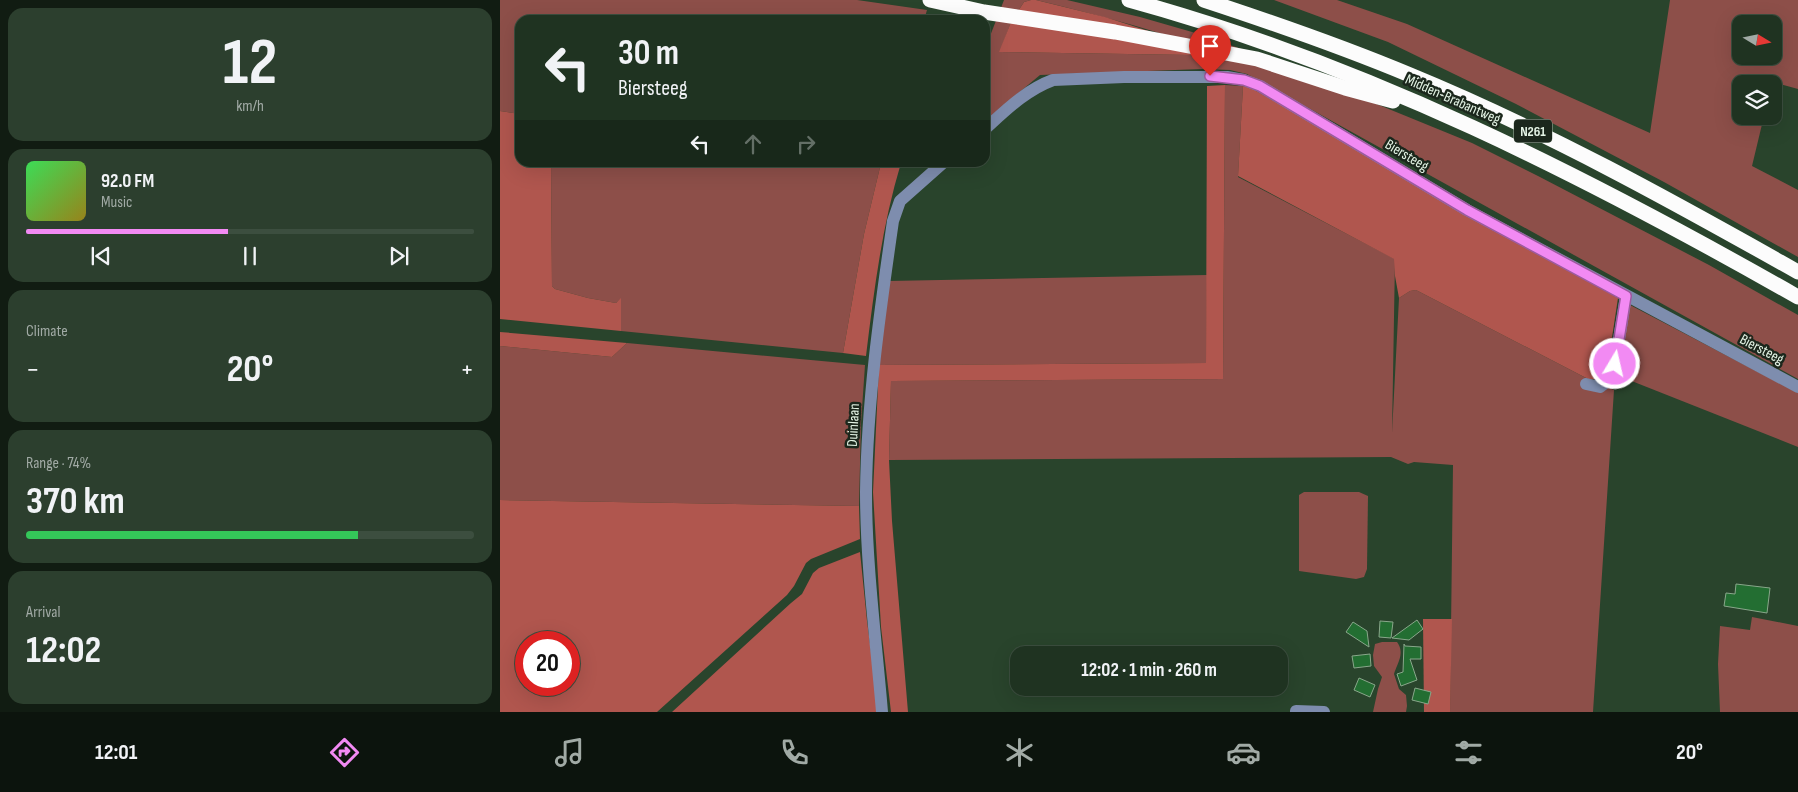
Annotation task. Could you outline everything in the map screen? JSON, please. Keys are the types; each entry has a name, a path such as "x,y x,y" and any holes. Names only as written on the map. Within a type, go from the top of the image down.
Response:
{"highway":[{"name":"N261","path":"930,0 984,12 1115,32 1257,59 1345,88 1443,113"},
{"name":"Midden-Brabantweg","path":"1129,0 1278,48 1379,86 1443,113 1512,144 1590,184 1798,297"},
{"name":"Midden-Brabantweg","path":"1204,0 1291,29 1401,71 1520,124 1602,165 1798,272"}],"street":[{"name":"Biersteeg","path":"990,124 1026,93 1041,84 1053,80 1210,76 1244,80 1260,86 1467,210 1798,386"},
{"name":"Duinlaan","path":"882,712 874,624 866,493 868,421 873,361 896,210 900,201 938,167"},
{"path":"1586,384 1600,387 1609,380 1615,364 1626,296"},
{"path":"1296,711 1324,712"}],"shaded area":[{"path":"500,0 857,0 927,10 926,15 515,15 515,113 500,111"},
{"path":"1004,0 1031,0 1024,2 1011,22 1000,52 1230,57 1182,40 1036,0 1067,0 1140,17 1199,34 1247,51 1472,143 1709,265 1798,315 1798,379 1247,74 1230,70 1202,69 1040,75 990,117 990,36"},
{"path":"1031,0 1105,17 1233,58 1191,55 999,52 1011,22 1024,2"},
{"path":"1274,0 1337,0 1407,24 1650,133 1670,0 1798,0 1798,89 1782,85 1782,75 1732,75 1732,125 1762,125 1752,166 1798,190 1798,257 1664,182 1516,104 1388,42"},
{"path":"1225,85 1243,86 1238,177 1395,259 1392,433 1399,298 1410,291 1416,290 1590,380 1614,390 1593,712 1450,712 1453,465 1414,462 1408,464 1391,457 889,460 891,381 1223,379"},
{"path":"1225,85 1223,379 891,381 889,460 892,521 908,712 891,712 881,627 873,492 879,365 1206,363 1207,86"},
{"path":"1243,86 1253,89 1618,298 1609,357 1601,378 1590,380 1416,290 1410,291 1399,298 1394,259 1238,176"},
{"path":"500,111 515,113 515,167 551,167 552,286 555,289 588,298 616,303 621,298 621,331 500,319"},
{"path":"551,167 880,167 864,234 843,353 621,331 621,299 616,303 588,298 555,289 552,286"},
{"path":"880,167 900,167 884,234 866,356 843,353 864,234"},
{"path":"1207,275 1206,363 879,365 889,281"},
{"path":"1630,305 1798,393 1798,447 1619,376"},
{"path":"500,332 627,343 612,357 500,346"},
{"path":"627,343 865,365 861,423 859,506 500,500 500,346 612,357"},
{"path":"1304,492 1359,492 1368,496 1367,569 1364,577 1356,579 1299,571 1299,495"},
{"path":"500,500 859,506 860,539 811,559 806,563 787,595 657,712 500,712"},
{"path":"860,552 879,712 672,712 802,594 813,573 819,568"},
{"path":"1752,617 1798,626 1798,712 1720,712 1718,664 1720,626 1750,630"},
{"path":"1423,619 1452,619 1450,712 1424,712"},
{"path":"1397,642 1399,646 1401,654 1394,674 1399,689 1406,695 1406,712 1373,712 1382,677 1374,666 1373,655 1375,644"}],"building":[{"path":"1736,584 1770,588 1767,613 1724,606 1726,593 1735,594"},
{"path":"1417,620 1423,629 1409,640 1392,638"},
{"path":"1380,621 1393,622 1391,638 1379,637"},
{"path":"1353,622 1367,631 1369,647 1346,632"},
{"path":"1404,644 1405,646 1421,647 1421,659 1410,659 1417,680 1401,686 1397,674 1403,672"},
{"path":"1370,654 1371,666 1354,668 1352,656"},
{"path":"1359,678 1375,685 1370,697 1354,690"},
{"path":"1415,688 1431,692 1428,704 1412,700"}],"route":[{"path":"1210,76 1244,80 1260,86 1467,210 1626,296 1615,364"}]}
